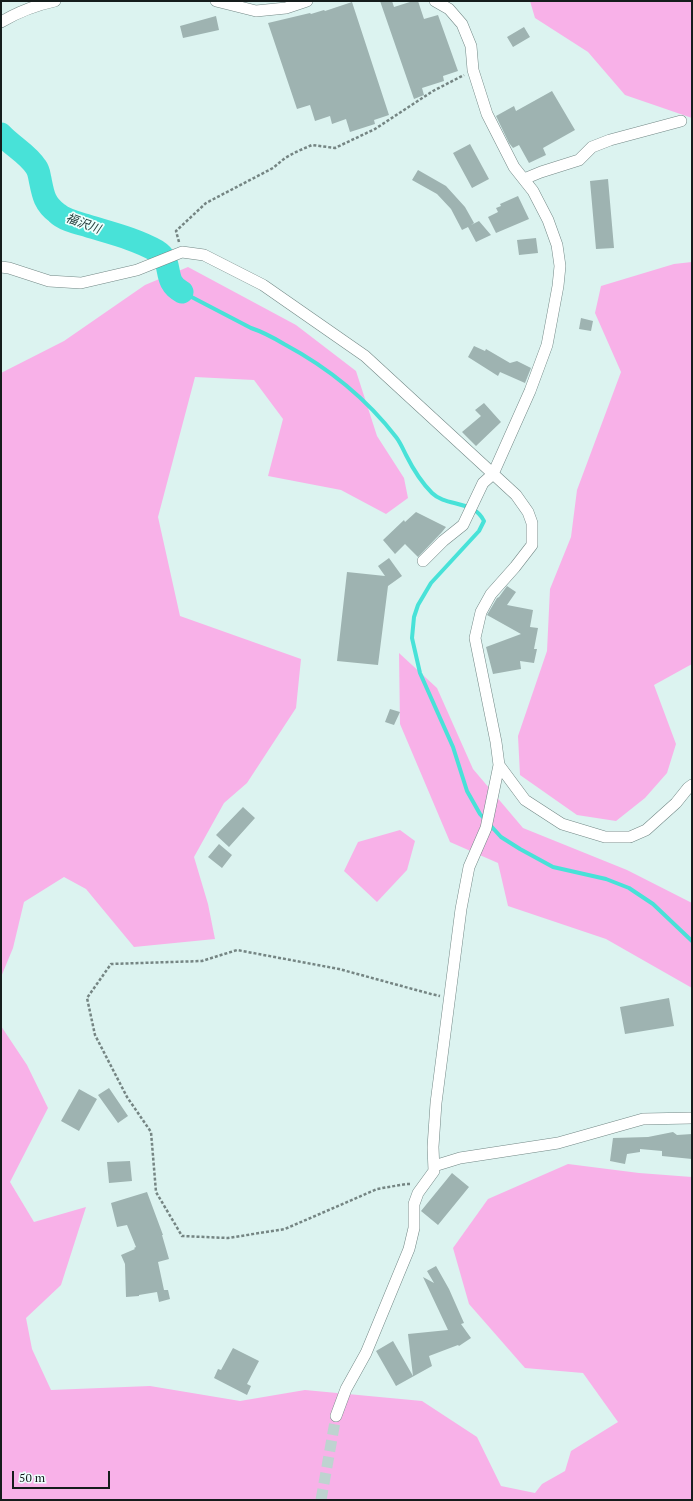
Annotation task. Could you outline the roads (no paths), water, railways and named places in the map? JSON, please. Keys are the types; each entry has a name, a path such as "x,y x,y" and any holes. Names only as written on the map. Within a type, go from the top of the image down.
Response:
{"street":[{"path":"1,22 16,13 55,1"},
{"path":"216,1 256,11 286,8 307,1"},
{"path":"423,561 443,541 463,525 483,483 493,474 530,391 547,345 558,286 560,266 557,245 548,220 536,197 514,167 487,114 473,70 471,46 462,24 449,9 435,1"},
{"path":"524,179 579,160 592,147 610,140 681,121"},
{"path":"1,267 9,268 49,281 80,283 137,270 182,252 204,255 263,285 365,356 516,495 528,512 532,523 532,545 515,567 490,594 481,612 475,638 496,742 499,765 486,828 469,867 461,909 436,1103 433,1147 434,1171 418,1193 414,1204 414,1228 409,1249 366,1353 346,1389 336,1416"},
{"path":"499,765 524,800 562,824 605,837 630,837 646,830 676,803 692,785"},
{"path":"434,1166 460,1158 558,1142 643,1118 692,1118"}],"waterway":[{"name":"福沢川","path":"1,134 33,162 38,170 42,189 49,206 67,219 132,240 157,251 166,260 172,282 176,288 182,292"},
{"path":"182,292 251,328 264,333 300,353 345,384 372,409 396,437 411,465 432,493 445,500 474,510 479,514 484,521 479,531 431,583 418,605 414,617 412,638 420,673 453,747 467,791 480,814 501,837 553,867 606,879 629,888 653,904 692,941"}],"tunnel":[{"path":"321,1500 336,1416"}]}
